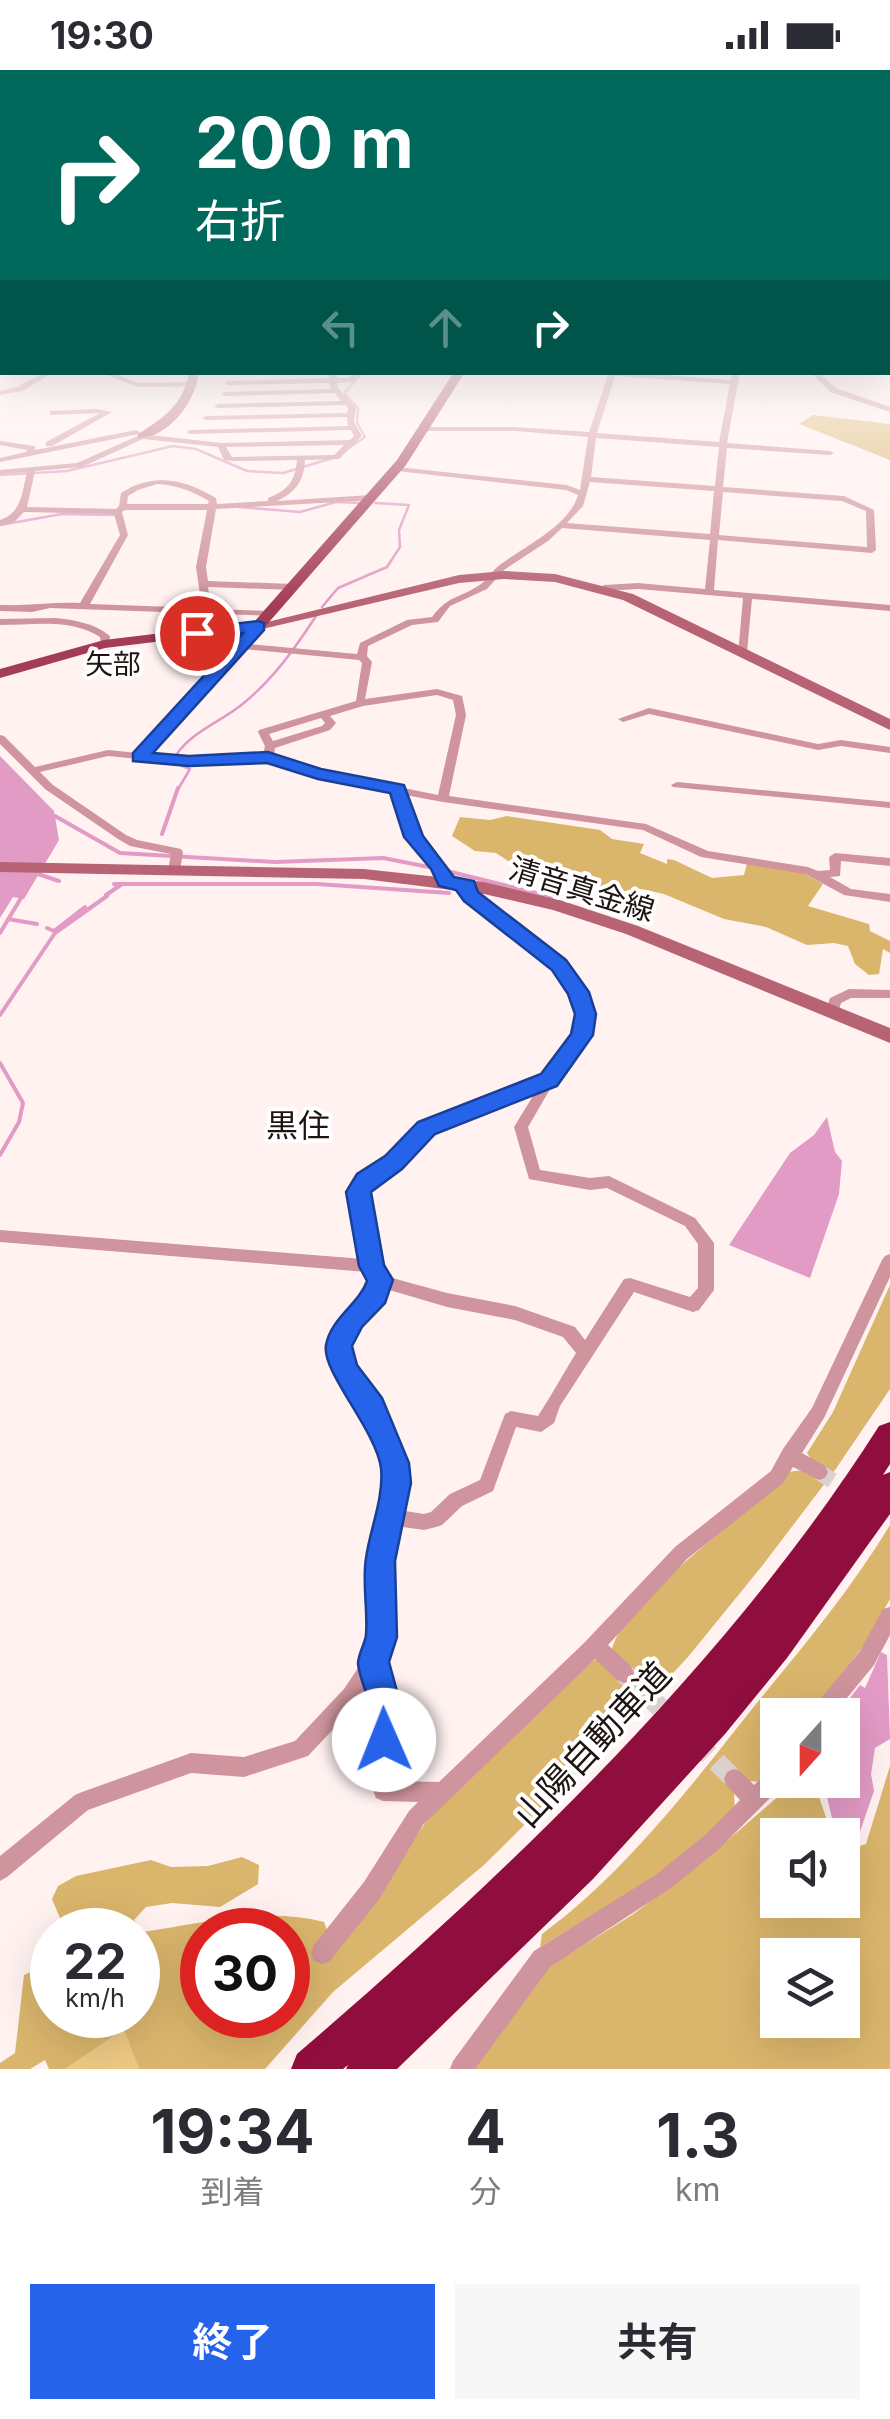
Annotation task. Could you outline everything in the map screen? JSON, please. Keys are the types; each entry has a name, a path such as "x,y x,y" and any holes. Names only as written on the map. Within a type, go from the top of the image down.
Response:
{"highway":[{"name":"山陽自動車道","path":"332,2062 505,1894 650,1745 780,1590 890,1436"},
{"name":"山陽自動車道","path":"332,2062 526,1920 672,1767 804,1608 890,1487"}],"main road":[{"path":"0,674 104,644 258,626 397,469 430,419"}],"street":[{"path":"0,443 30,452 59,441 96,419"},
{"path":"175,441 205,419"},
{"path":"220,445 227,458 232,459 336,457 358,436 351,419"},
{"path":"362,657 364,645 410,622 435,620 448,604 484,587 492,576 562,525 583,494 597,419"},
{"path":"709,592 727,419"},
{"path":"0,472 32,474 88,462 168,420"},
{"path":"0,460 124,436 168,420"},
{"path":"190,432 352,428"},
{"path":"425,428 516,429 830,453"},
{"path":"272,444 273,430"},
{"path":"142,436 220,445 353,442"},
{"path":"267,504 292,492 301,470 300,458"},
{"path":"397,469 567,488 583,494"},
{"path":"0,523 12,519 22,509 32,474"},
{"path":"562,525 872,550 868,507 833,498 587,479"},
{"path":"83,607 124,535 120,512 124,495 146,483 168,482 213,500 202,567 207,612"},
{"path":"22,509 120,512 371,498"},
{"path":"140,757 258,626 442,582 492,576 555,578 604,588 890,725"},
{"path":"204,584 293,587"},
{"path":"604,588 638,586 890,608"},
{"path":"742,652 748,596"},
{"path":"0,608 24,610 50,604 271,614"},
{"path":"6,622 24,610"},
{"path":"6,622 90,626 104,636 104,644"},
{"path":"242,646 362,657 366,662 362,703"},
{"path":"34,770 94,754 173,760 269,752 326,728 331,723 322,714 362,703 437,692 458,698 461,714 444,799"},
{"path":"622,719 649,711 818,747 841,744 890,750"},
{"path":"0,738 49,788 122,837 176,862"},
{"path":"269,752 318,774 444,799 646,827 704,854 776,864 818,875 848,892 890,898"},
{"path":"677,785 890,805"},
{"path":"398,789 414,837 443,874"},
{"path":"818,875 836,874 835,857 890,862"},
{"name":"清音真金線","path":"0,867 74,868 176,862 364,874 443,874 467,885 546,902 621,926 890,1036"},
{"path":"388,1516 424,1522 436,1519 456,1500 488,1485 511,1419 540,1424 548,1418 553,1403 630,1284 693,1305 706,1290 706,1242 690,1222 609,1182 590,1184 534,1175 521,1126 582,1035 586,1014 578,992 559,965 471,897 465,891 467,885"},
{"path":"832,1013 835,1001 849,993 890,994"},
{"path":"0,1870 82,1802 192,1763 244,1767 301,1748 350,1696 374,1662 382,1637 380,1561 396,1483 390,1446 372,1407 352,1384 339,1346 352,1320 376,1295 376,1274 358,1192 426,1128 549,1080"},
{"path":"0,1236 376,1274 447,1300 514,1313 570,1332 586,1353"},
{"path":"322,1953 372,1890 416,1818 595,1646 681,1554 777,1477 818,1413 890,1260"},
{"path":"789,1455 819,1472"},
{"path":"834,1698 867,1658 890,1616"},
{"path":"595,1646 624,1673"},
{"path":"374,1662 389,1724 381,1754 383,1792 441,1792"},
{"path":"734,1778 755,1801"},
{"path":"461,2069 542,1959 664,1881 760,1796"}],"shaded area":[{"path":"806,419 850,419 890,424 890,460 799,424"},
{"path":"0,756 54,811 59,840 24,899 13,897 0,918"},
{"path":"507,816 600,830 612,839 644,844 640,853 667,864 667,859 674,860 712,878 744,875 747,863 801,872 823,884 808,906 869,924 870,931 890,941 890,953 883,949 879,974 869,975 855,964 848,946 807,945 766,927 724,919 642,889 609,893 567,883 560,876 511,863 496,853 475,851 452,836 460,817 490,820"},
{"path":"827,1117 835,1152 842,1161 839,1194 810,1278 729,1245 790,1153 814,1135"},
{"path":"890,1285 890,1389 762,1566 688,1657 620,1730 485,1864 333,1992 310,2018 310,1919 324,1922 329,1936 314,1961 325,1961 429,1818 588,1664 612,1650 638,1607 661,1584 786,1472 805,1470 811,1459 807,1453 833,1412"},
{"path":"890,1525 890,1599 865,1644 823,1698 761,1698 826,1617"},
{"path":"881,1652 887,1655 890,1739 875,1748 871,1774 874,1791 860,1832 860,1818 832,1818 827,1798 860,1798 860,1698 850,1698 860,1685 865,1688"},
{"path":"760,1699 760,1782 746,1781 734,1792 735,1812 669,1868 540,1947 542,1934 601,1884 682,1796"},
{"path":"890,1766 890,2069 469,2069 547,1968 632,1915 699,1865 776,1798 819,1798 826,1818 760,1818 760,1918 860,1918 860,1846 866,1844"},
{"path":"242,1857 259,1865 258,1884 220,1907 172,1903 56,1908 52,1899 58,1886 76,1876 151,1860 171,1867 208,1866"},
{"path":"180,1926 180,2038 292,2038 265,2069 139,2069 127,2038 160,2038 160,1929"},
{"path":"30,1972 30,2038 111,2038 65,2069 49,2069 45,2060 30,2069 0,2069 0,2063 15,2053 24,1975"},
{"path":"110,2038 128,2038 139,2069 65,2069"}],"waterway":[{"path":"0,475 67,471 173,446 196,449 247,471 283,473 336,457 365,437 357,419"},
{"path":"239,507 300,512 336,502 362,503"},
{"path":"322,607 338,588 387,567 400,547 399,530 409,505 375,503"},
{"path":"0,525 62,514 117,515"},
{"path":"177,791 190,769 172,762 178,752 195,735 256,693 284,662 316,616"},
{"path":"162,834 178,788"},
{"path":"55,816 120,853 275,862 383,858 434,868"},
{"path":"443,870 552,897"},
{"path":"35,873 59,881"},
{"path":"114,884 122,884"},
{"path":"106,895 122,884"},
{"path":"122,884 317,884 449,893"},
{"path":"0,1015 55,933 107,896"},
{"path":"8,919 21,898"},
{"path":"47,928 54,931 85,907"},
{"path":"0,933 8,919"},
{"path":"8,919 37,924"},
{"path":"0,1063 23,1103 19,1122 0,1155"}],"tunnel":[{"path":"819,1472 852,1493"},
{"path":"624,1673 672,1719"},
{"path":"695,1741 734,1779"}],"district":[{"name":"矢部","path":"113,664"},
{"name":"黒住","path":"298,1125"}],"route":[{"path":"197,633 258,626 217,676 140,757 189,761 268,758 318,774 398,789 414,837 440,868 446,882 467,885 465,891 471,897 559,965 578,992 586,1014 582,1035 549,1080 426,1128 358,1192 372,1266 380,1280 376,1295 352,1320 339,1346 344,1370 372,1407 395,1463 396,1483 380,1561 382,1637 374,1662 388,1710 384,1740"}]}
